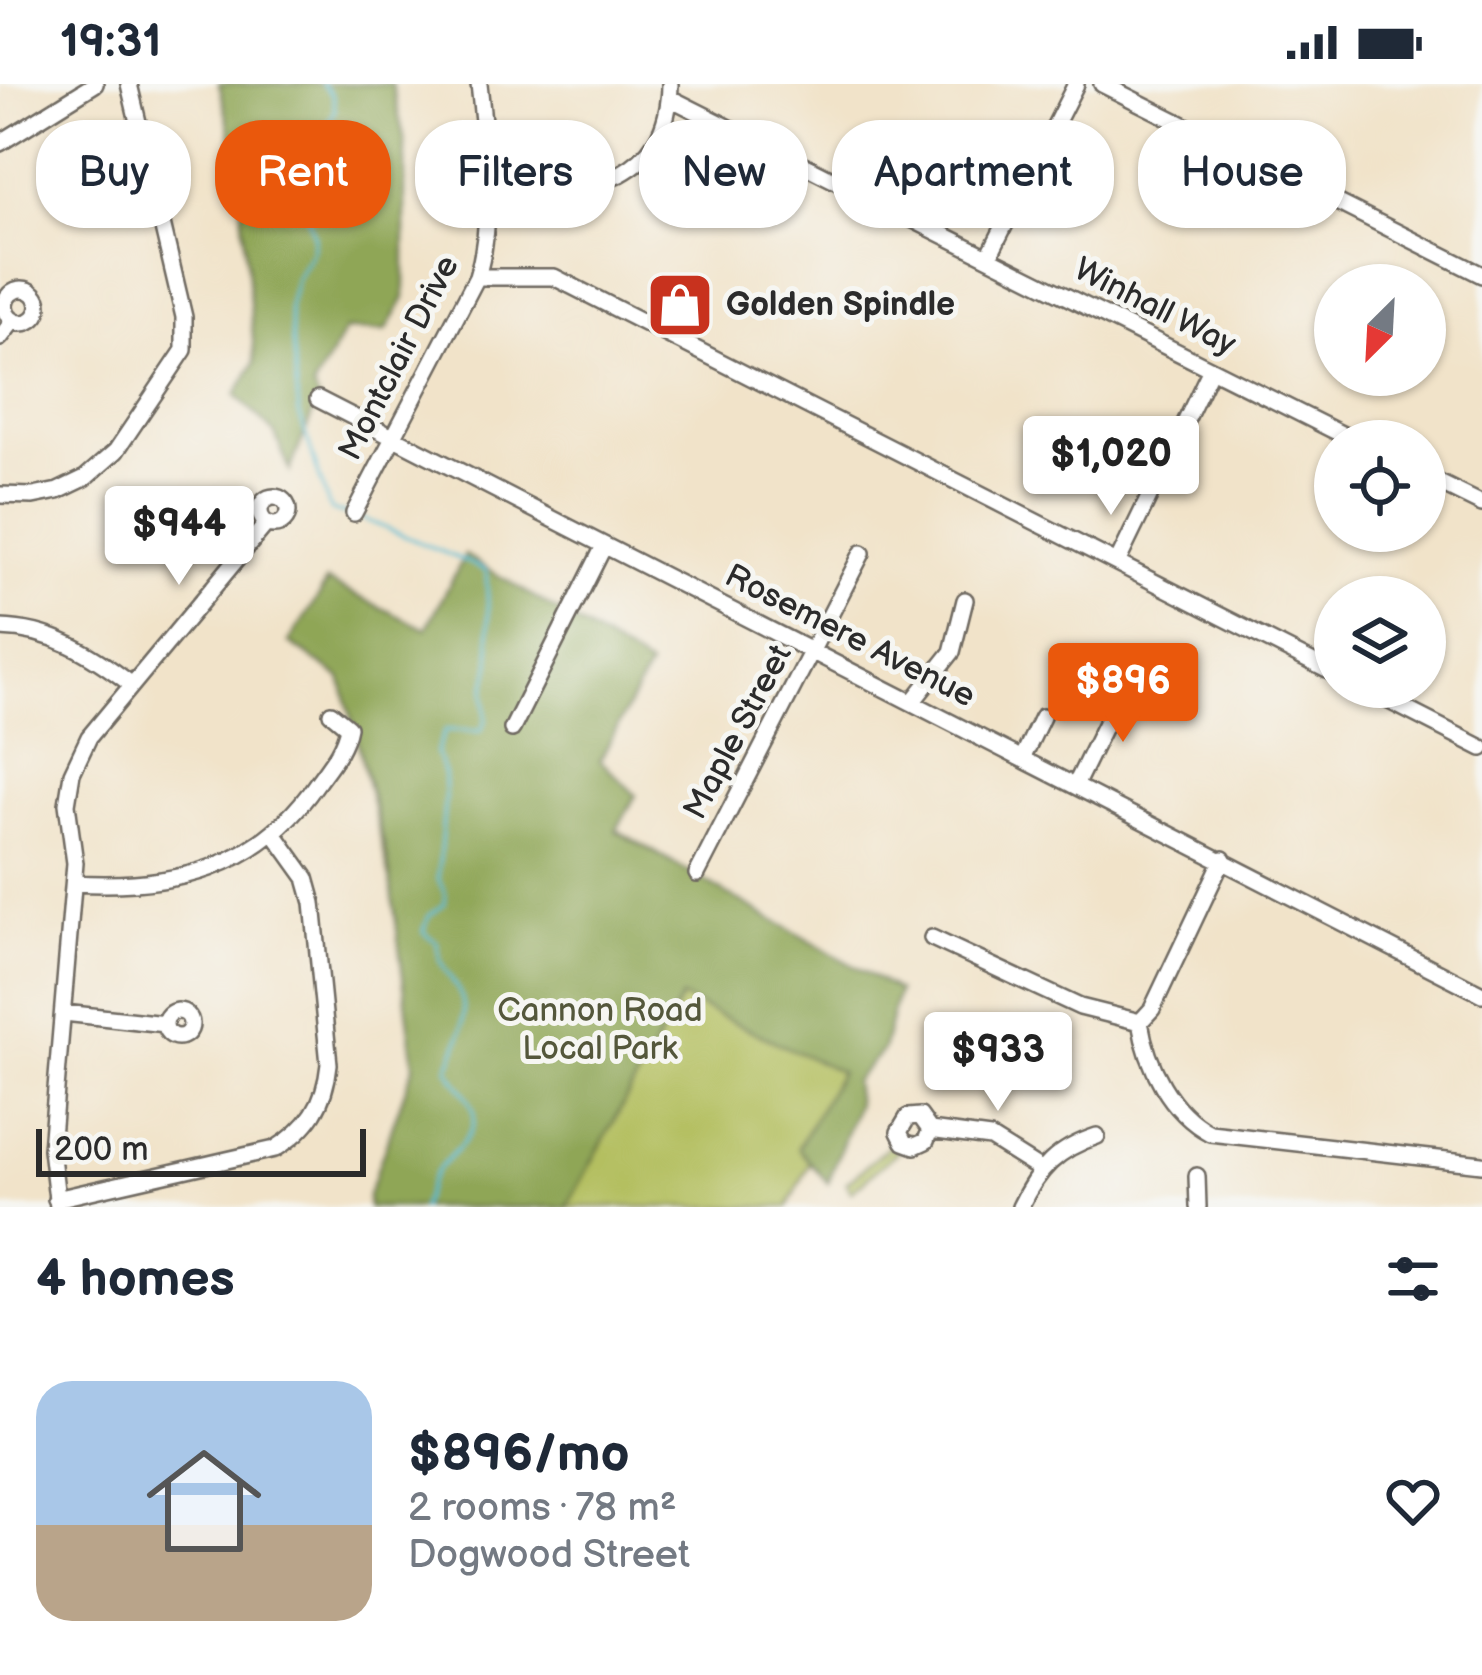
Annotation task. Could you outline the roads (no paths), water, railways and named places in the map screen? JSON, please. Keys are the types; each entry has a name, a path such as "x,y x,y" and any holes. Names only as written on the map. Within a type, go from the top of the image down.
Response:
{"street":[{"path":"0,142 95,84"},
{"path":"0,495 45,494 85,478 116,452 184,350 184,317 129,84"},
{"name":"Montclair Drive","path":"479,84 483,120"},
{"path":"989,256 1076,84"},
{"path":"1102,84 1482,274"},
{"path":"615,179 644,159 656,142 665,125 670,91"},
{"name":"Winhall Way","path":"670,91 1314,420"},
{"name":"Montclair Drive","path":"354,512 477,278 485,228"},
{"path":"477,278 554,277 1314,663"},
{"path":"0,338 13,321"},
{"path":"1168,458 1211,369"},
{"name":"Rosemere Avenue","path":"318,399 1482,994"},
{"path":"1446,486 1482,504"},
{"path":"1117,562 1150,495"},
{"path":"266,524 89,736 72,773 68,804 74,884 51,1149 57,1203 275,1149 296,1136 317,1113 329,1064 313,903 294,855 273,832"},
{"path":"512,729 604,546"},
{"name":"Maple Street","path":"697,874 862,553"},
{"path":"913,701 952,652 964,600"},
{"path":"0,628 49,635 75,646 132,686"},
{"path":"1076,784 1125,684"},
{"path":"1403,708 1482,748"},
{"path":"74,884 126,886 184,878 225,863 273,832 311,792 346,741 348,728 331,713"},
{"path":"1023,757 1042,717"},
{"path":"1140,1022 1152,1009 1223,859"},
{"path":"932,938 1080,1007 1140,1022"},
{"path":"64,1013 165,1024"},
{"path":"1140,1022 1165,1091 1198,1127 1220,1136 1482,1164"},
{"path":"930,1130 990,1138 1041,1170"},
{"path":"1020,1207 1057,1153 1097,1136"},
{"path":"1197,1175 1198,1207"}],"waterway":[{"path":"322,84 333,96 335,111 299,185 314,238 289,307 299,413 330,510 346,514"},
{"path":"361,518 486,570 491,662 486,720 481,731 445,730 436,752 444,774 438,878 445,894 444,904 429,916 423,932 437,942 463,1003 462,1031 448,1068 471,1104 474,1119 468,1136 434,1176 421,1207"}],"place":[{"name":"Golden Spindle","path":"680,305"}],"park label":[{"name":"Cannon Road Local Park","path":"600,1030"}]}
